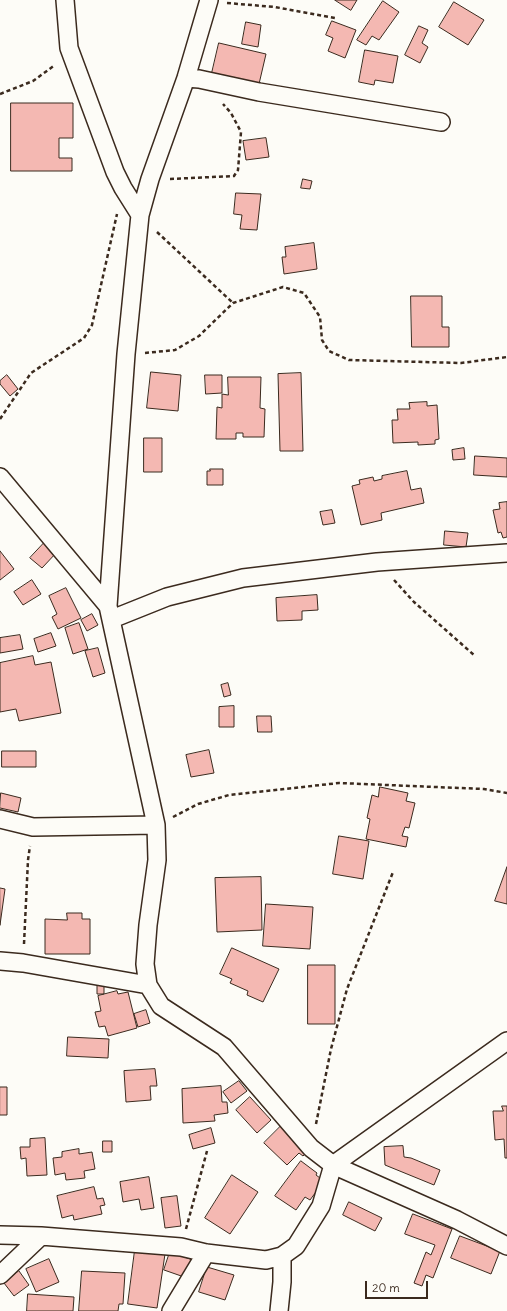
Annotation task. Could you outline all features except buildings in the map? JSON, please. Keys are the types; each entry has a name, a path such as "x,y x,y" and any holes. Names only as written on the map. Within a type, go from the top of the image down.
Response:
{"street":[{"path":"65,0 69,48 115,172 140,215"},
{"path":"209,0 186,78 150,179 140,215 126,354 110,613 156,825 156,860 145,964 148,985 161,1006 224,1047 311,1148 333,1165 458,1220 507,1246"},
{"path":"186,78 199,79 259,92 441,122"},
{"path":"0,477 110,613"},
{"path":"110,613 243,578 377,562 507,553"},
{"path":"0,819 32,827 156,825"},
{"path":"0,961 23,963 148,985"},
{"path":"0,1235 41,1236 181,1247 206,1253 266,1260 282,1256 296,1246 321,1206 333,1165 507,1041"},
{"path":"0,1275 41,1236"},
{"path":"171,1311 206,1253"},
{"path":"279,1311 282,1282 282,1256"}],"path":[{"path":"209,0 275,7 334,18"},
{"path":"0,94 32,81 54,66 69,48"},
{"path":"150,179 234,176 238,170 241,132 231,113 220,101"},
{"path":"0,419 32,373 84,338 92,325 123,188"},
{"path":"140,215 233,303"},
{"path":"126,354 175,350 199,336 233,303 283,287 304,293 320,317 322,340 329,351 349,360 461,363 507,357"},
{"path":"377,562 414,602 474,655"},
{"path":"156,825 198,804 229,795 339,783 484,789 507,793"},
{"path":"23,963 28,860 32,827"},
{"path":"311,1148 331,1049 347,989 393,872"},
{"path":"181,1247 207,1151"}]}
